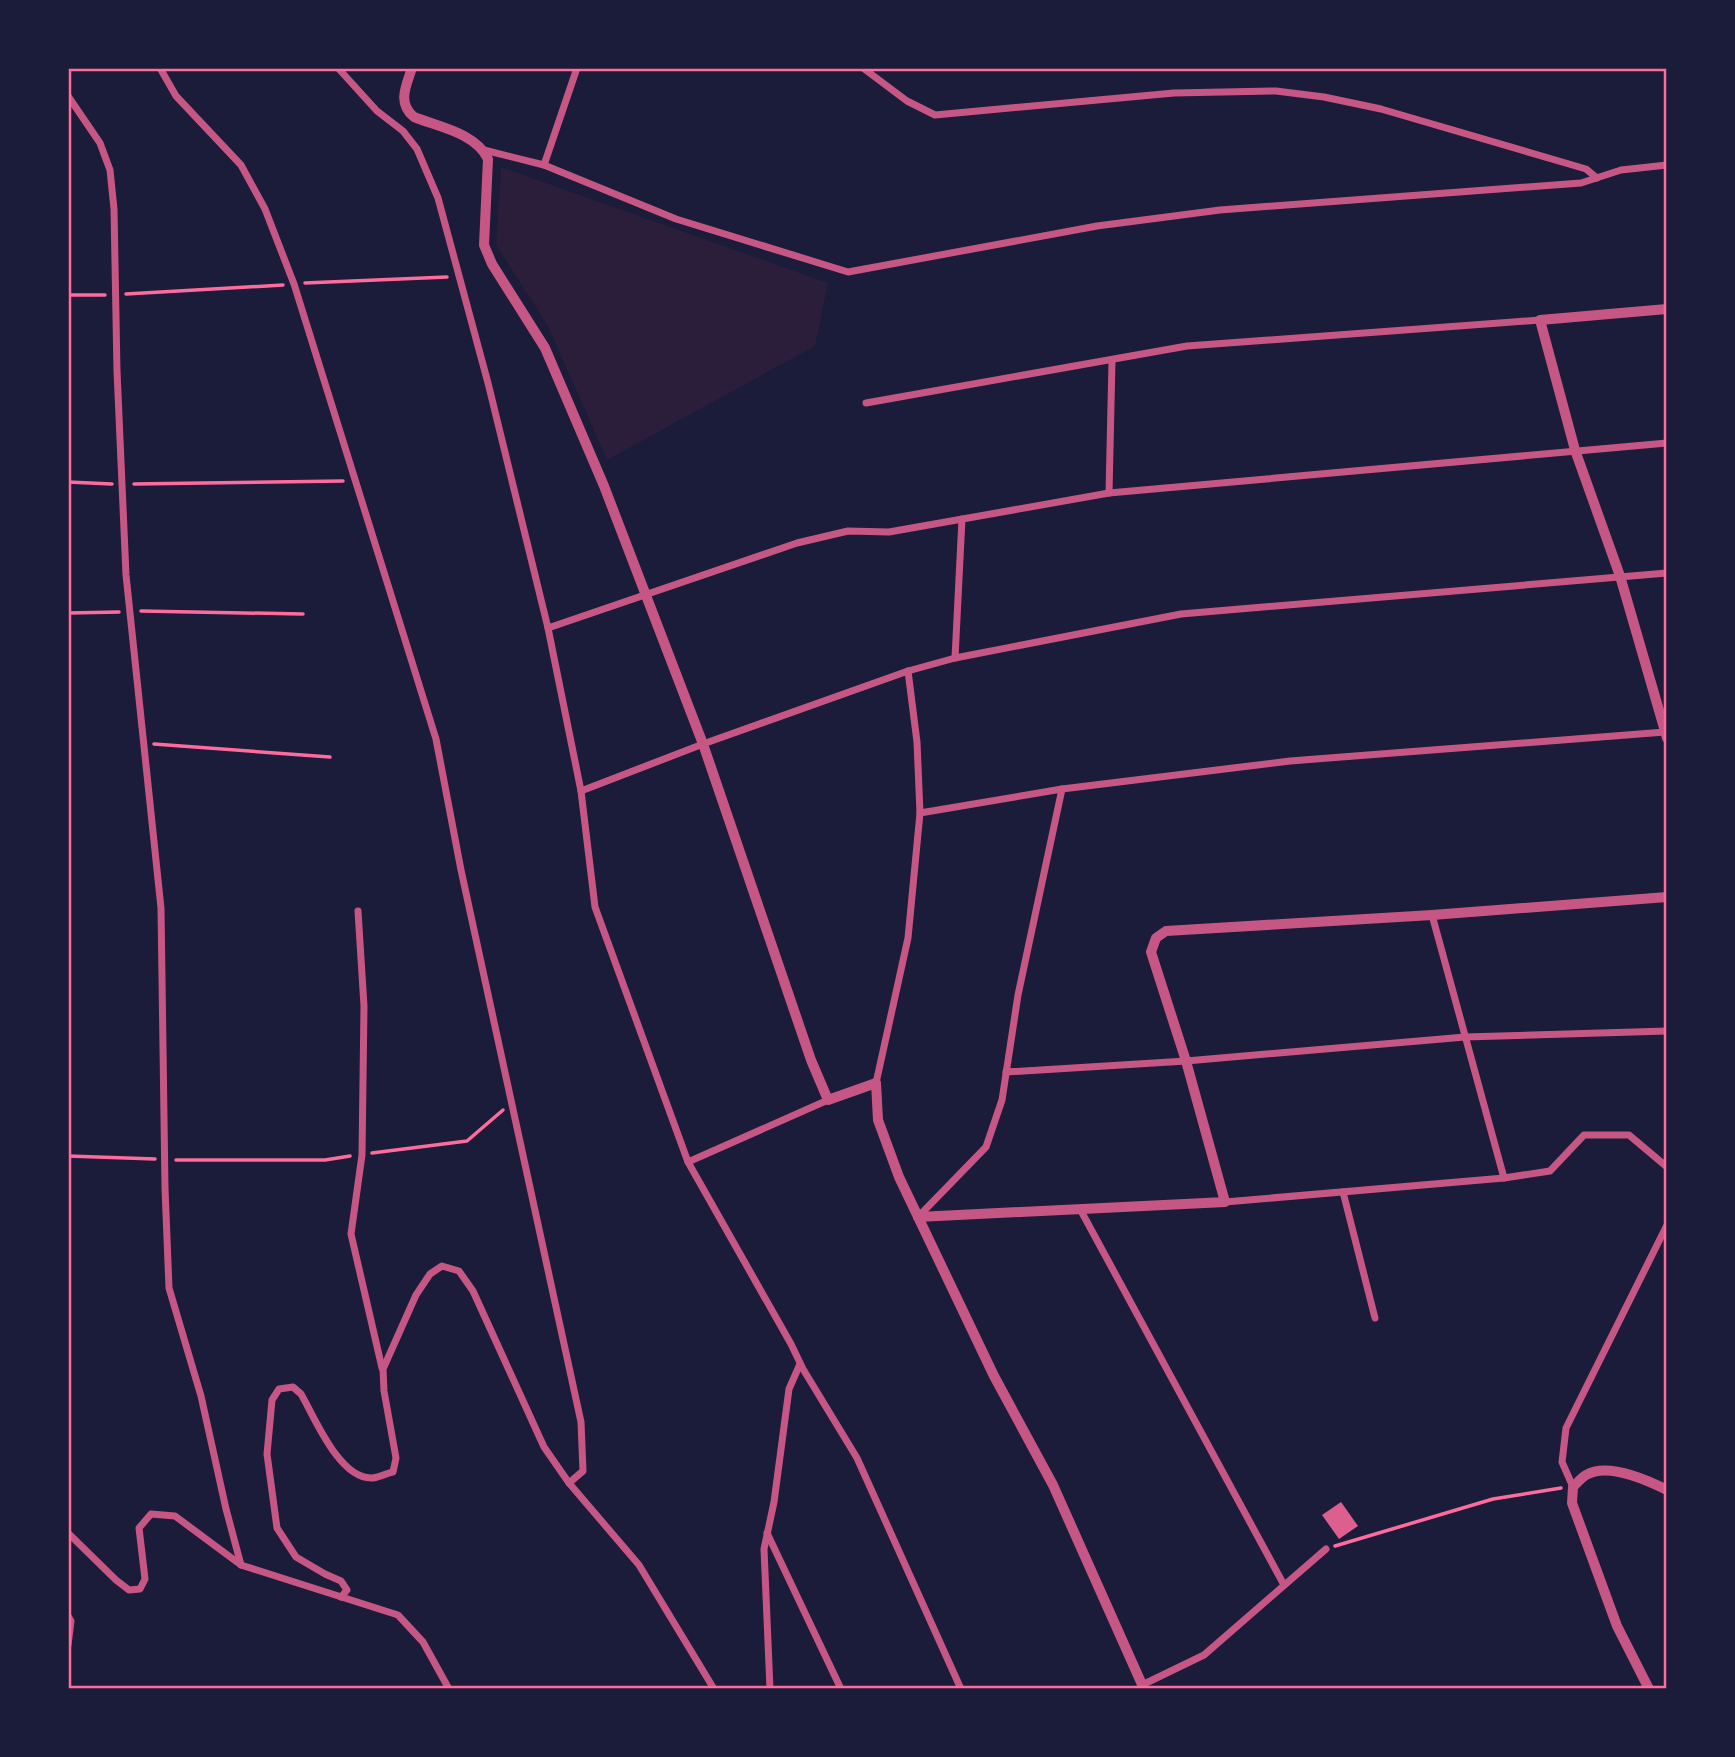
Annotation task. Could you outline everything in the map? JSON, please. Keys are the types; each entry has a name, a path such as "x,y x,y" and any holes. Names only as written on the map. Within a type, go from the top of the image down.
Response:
{"street":[{"path":"160,68 176,96 241,165 265,209 294,284 436,739 461,870 581,1422 583,1471 569,1483"},
{"path":"338,68 377,111 403,131 417,149 438,198 548,628 581,791 595,907 688,1162 800,1364 858,1458 961,1689"},
{"path":"412,68 403,101 406,110 414,117 473,140 484,150 488,159 484,245 492,264 545,348 604,486 703,744 811,1060 828,1100"},
{"path":"544,165 577,68"},
{"path":"863,68 907,101 935,115 1174,93 1276,91 1324,97 1381,109 1586,170 1597,178"},
{"path":"68,96 100,143 110,170 114,209 122,485 130,611 161,908 169,1288 201,1396 226,1509 242,1565"},
{"path":"403,131 414,117"},
{"path":"484,150 544,165 676,219 848,272 1008,241 1153,218 1220,210 1581,183 1621,170 1667,165"},
{"path":"866,403 1187,346 1667,309"},
{"path":"920,813 1062,789 1317,758 1666,735 1620,576 1575,450 1540,320"},
{"path":"1109,492 1112,361"},
{"path":"548,628 797,542 848,531 889,532 1109,492 1667,443"},
{"path":"955,658 962,519"},
{"path":"581,791 908,671 955,658 1181,614 1314,605 1667,573"},
{"path":"908,671 917,742 920,813 908,939 876,1083 878,1120 899,1177 994,1376 1053,1485 1143,1687 1204,1655 1326,1549"},
{"path":"918,1217 986,1147 1002,1100 1018,995 1062,789"},
{"path":"1225,1202 1152,952 1156,939 1166,931 1667,897"},
{"path":"341,1597 347,1590 341,1581 296,1557 277,1528 267,1454 272,1400 279,1390 293,1387 301,1394 335,1454 349,1469 370,1478 393,1472 396,1458 384,1391 383,1369 351,1234 362,1155 364,1006 358,911"},
{"path":"1432,915 1504,1178"},
{"path":"1006,1072 1186,1061 1465,1037 1667,1031"},
{"path":"688,1162 828,1100 876,1083"},
{"path":"918,1217 1225,1202 1504,1178 1550,1171 1584,1135 1629,1135 1667,1167"},
{"path":"1343,1192 1375,1318"},
{"path":"1080,1209 1284,1585"},
{"path":"1649,1689 1617,1626 1572,1503 1573,1487 1562,1462 1566,1428 1667,1225"},
{"path":"383,1369 416,1295 430,1274 442,1266 459,1271 473,1291 544,1447 569,1483 639,1565 713,1689"},
{"path":"770,1689 764,1549 774,1502 789,1389 800,1364"},
{"path":"1573,1487 1586,1475 1612,1472 1641,1477 1667,1490"},
{"path":"68,1534 129,1590 140,1589 145,1579 139,1528 151,1514 174,1516 242,1565 398,1615 423,1642 449,1689"},
{"path":"767,1533 841,1689"},
{"path":"68,1616 71,1621 68,1645"}],"path":[{"path":"68,295 116,295 460,276"},
{"path":"68,482 122,485 356,481"},
{"path":"68,612 303,614"},
{"path":"145,743 330,757"},
{"path":"68,1156 165,1160 325,1160 467,1141 513,1102"},
{"path":"1326,1549 1493,1499 1573,1487"}],"shaded area":[{"path":"501,167 828,283 815,346 607,460 548,326 496,245"}],"building":[{"path":"1341,1502 1358,1526 1339,1539 1322,1515"}]}
